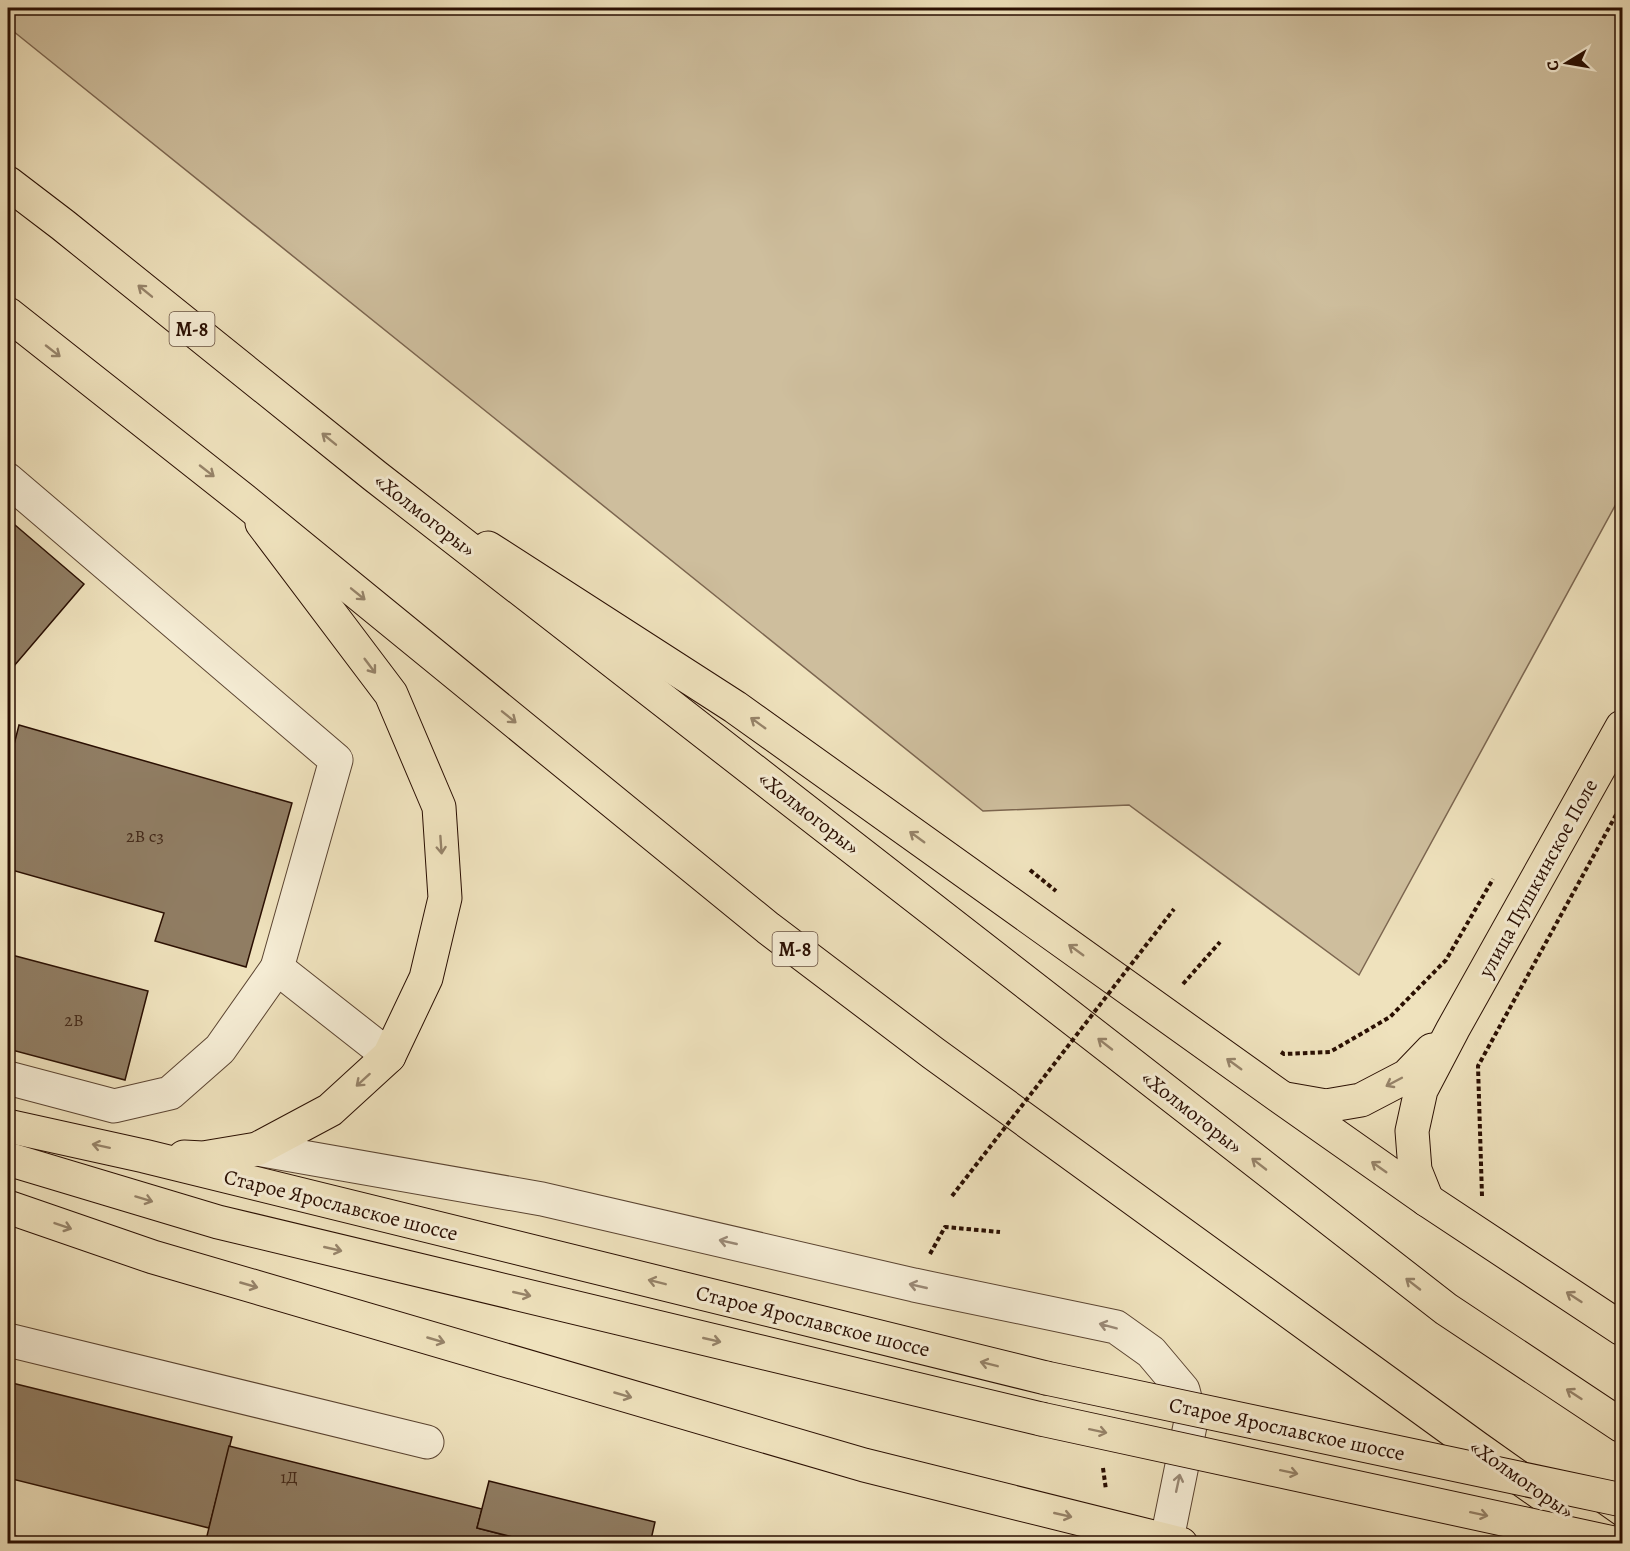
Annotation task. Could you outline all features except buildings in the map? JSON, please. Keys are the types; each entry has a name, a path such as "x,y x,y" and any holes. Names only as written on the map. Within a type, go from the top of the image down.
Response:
{"main road":[{"name":"«Холмогоры»","path":"8,183 375,476 1446,1309 1623,1426"},
{"name":"«Холмогоры»","path":"8,314 246,502 768,928 933,1053 1477,1448 1615,1544"},
{"path":"375,476 735,706 1281,1098 1427,1200 1623,1329"},
{"path":"144,1156 203,1158 257,1149 330,1110 389,1056 426,978 444,898 439,807 391,694 246,502"},
{"name":"улица Пушкинское Поле","path":"1427,1200 1415,1170 1412,1131 1421,1090 1623,727"},
{"name":"улица Пушкинское Поле","path":"1281,1098 1326,1106 1361,1100 1407,1076 1453,1029"},
{"name":"Старое Ярославское шоссе","path":"8,1126 144,1156 1046,1378 1623,1500"},
{"name":"Старое Ярославское шоссе","path":"8,1159 218,1222 1041,1419 1615,1544"},
{"path":"8,1207 153,1257 864,1465 1171,1542"}],"street":[{"path":"8,480 336,760 277,968 220,1049 170,1093 114,1106 8,1078"},
{"path":"277,968 389,1056"},
{"path":"257,1149 542,1199 914,1285 1116,1327 1151,1352 1183,1390 1191,1421 1171,1542"},
{"path":"8,1340 427,1442"}],"path":[{"path":"1482,1203 1478,1066 1623,804"},
{"path":"1274,1048 1284,1054 1330,1052 1390,1017 1446,960 1493,879"},
{"path":"952,1196 1174,909"},
{"path":"1180,988 1220,942"}],"shaded area":[{"path":"8,8 1622,8 1622,493 1359,975 1129,805 983,811 8,27"}]}
